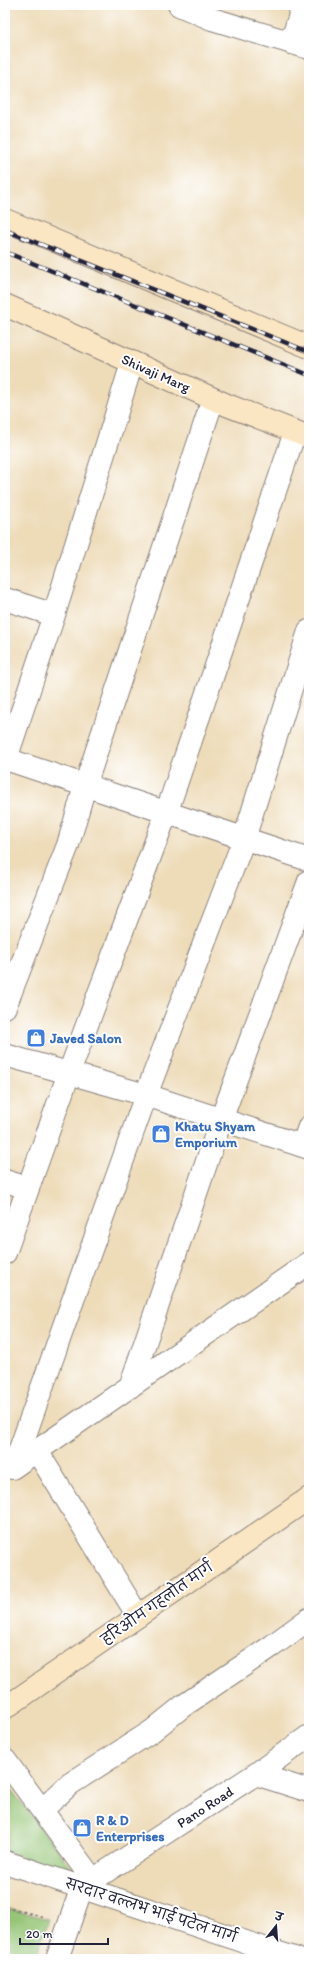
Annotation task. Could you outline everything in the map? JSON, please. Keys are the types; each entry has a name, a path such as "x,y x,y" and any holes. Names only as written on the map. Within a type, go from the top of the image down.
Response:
{"main road":[{"path":"5,220 309,347"},
{"name":"Shivaji Marg","path":"5,305 213,399 302,435"},
{"name":"हरिओम गहलोत मार्ग","path":"5,1708 309,1498"}],"street":[{"path":"178,5 214,12 300,46 303,5"},
{"path":"132,363 54,615 5,761 309,860"},
{"path":"5,1007 68,845 85,786 213,399"},
{"path":"5,1253 69,1073 166,814 302,435"},
{"path":"5,599 54,615"},
{"path":"10,1470 146,1095 244,839 309,631"},
{"path":"130,1386 221,1120 309,881"},
{"path":"5,1055 146,1095 221,1120 307,1140"},
{"path":"5,1181 28,1188"},
{"path":"10,1470 309,1263"},
{"path":"37,1451 138,1616"},
{"path":"42,1810 70,1784 152,1731 183,1706 309,1619"},
{"name":"Pano Road","path":"87,1884 256,1774 309,1736"},
{"path":"5,1760 42,1810 87,1884 57,1959"},
{"path":"256,1774 309,1791"},
{"name":"सरदार वल्लभ भाई पटेल मार्ग","path":"5,1862 87,1884 297,1959"}],"path":[{"path":"5,1907 49,1919"}],"green space":[{"path":"5,1782 78,1876 5,1851"},
{"path":"5,1908 49,1919 35,1959 5,1959"}],"railway":[{"path":"5,230 309,352"},
{"path":"5,252 309,375"}],"place":[{"name":"Javed Salon","path":"36,1038"},
{"name":"Khatu Shyam Emporium","path":"161,1134"},
{"name":"R & D Enterprises","path":"82,1828"}]}
